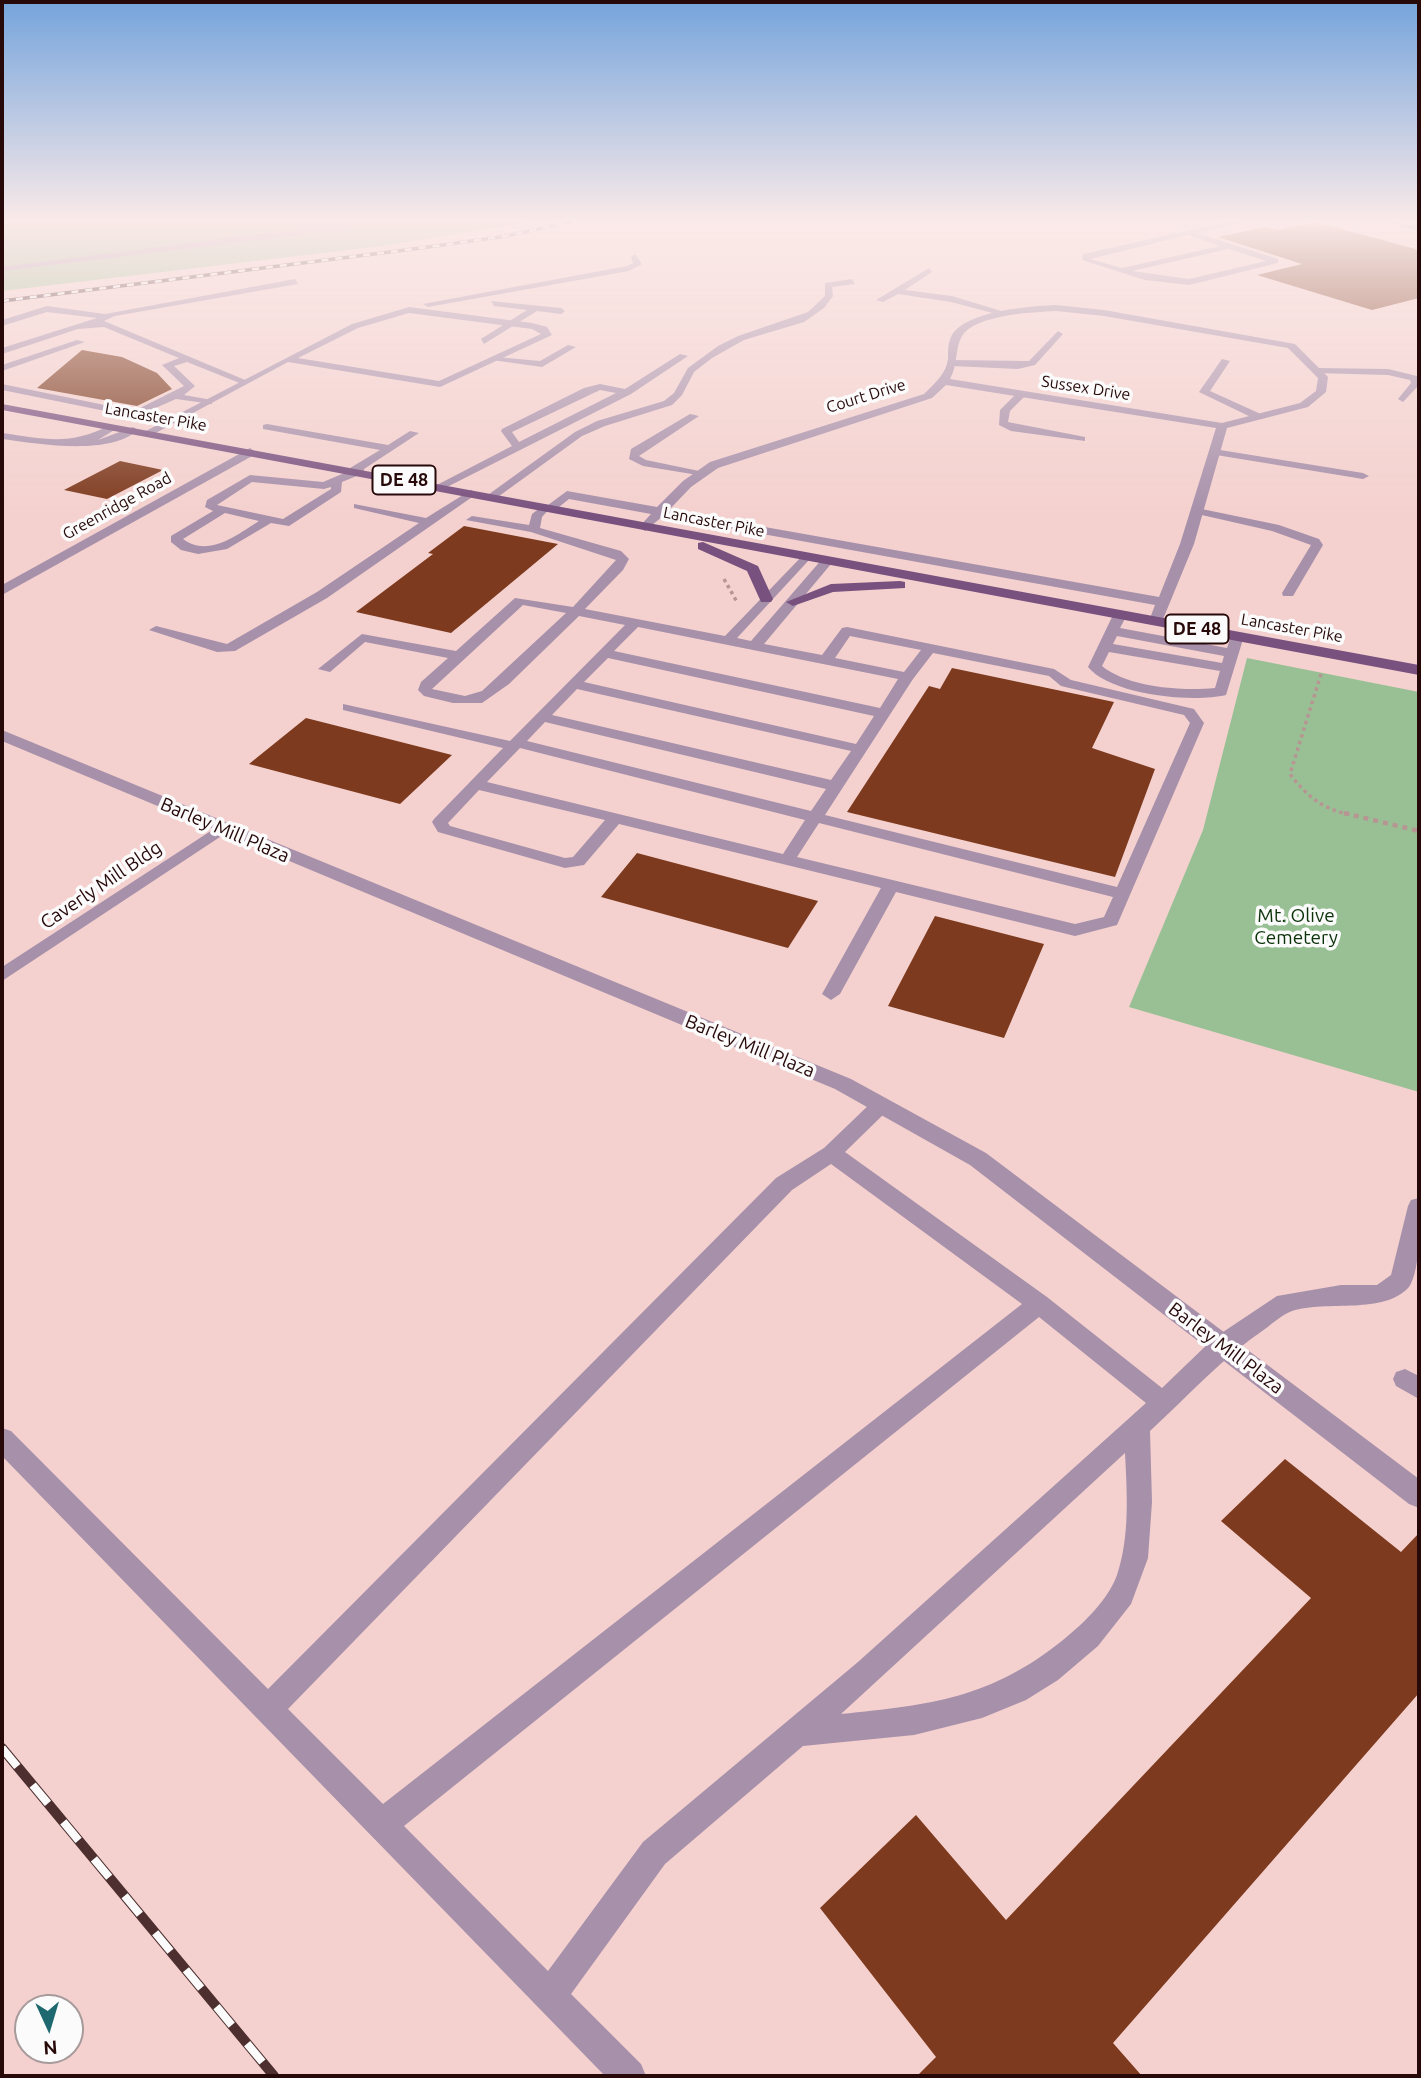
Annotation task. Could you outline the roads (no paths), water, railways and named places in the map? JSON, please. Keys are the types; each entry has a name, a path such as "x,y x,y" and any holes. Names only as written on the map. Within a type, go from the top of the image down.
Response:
{"main road":[{"name":"Lancaster Pike","path":"3,408 357,471 676,533 1419,670"},
{"path":"676,533 753,569 766,598"},
{"path":"793,602 831,588 868,584 975,588"}],"street":[{"path":"148,433 287,359 355,326 379,319"},
{"path":"287,359 440,384 547,335 544,329 485,319"},
{"path":"944,381 952,363 955,338 966,325 985,319"},
{"path":"1132,319 1222,332 1291,346 1323,377 1321,392 1304,405 1222,426 1197,511 1156,621"},
{"name":"Sussex Drive","path":"944,381 1222,426"},
{"name":"Court Drive","path":"645,527 700,474 714,465 928,396 944,381"},
{"name":"Greenridge Road","path":"2,591 250,452"},
{"path":"547,508 567,495 1163,602"},
{"name":"Barley Mill Plaza","path":"2,736 843,1084 978,1158 1419,1494"}],"lane":[{"path":"4,349 101,319"},
{"path":"484,341 515,319"},
{"path":"491,497 593,427 639,416 669,403 681,392 688,373 699,363 741,339 802,319"},
{"path":"92,323 106,324 245,382"},
{"path":"952,363 1018,366 1032,363 1058,334"},
{"path":"2,368 80,342"},
{"path":"497,360 542,364 571,347"},
{"path":"439,487 627,392 683,356"},
{"path":"2,387 135,414 175,396 190,386 167,365 189,358"},
{"path":"1225,361 1204,392 1259,417"},
{"path":"1318,370 1407,375 1417,380 1403,400"},
{"path":"516,446 506,431 588,390 600,387 627,392"},
{"path":"1021,394 1005,410 1003,423 1011,428 1081,439"},
{"path":"175,396 208,402"},
{"path":"694,416 635,452 633,457 643,463 700,474"},
{"path":"2,436 53,443 89,440 114,427"},
{"path":"267,427 389,448"},
{"path":"89,440 97,444 107,443 133,430"},
{"path":"337,483 337,490 285,523 220,512 211,507 211,502 250,478 261,477 314,486 337,483 414,433"},
{"path":"1214,452 1363,476"},
{"path":"156,630 217,648 230,648 322,595 471,493"},
{"path":"358,506 428,522"},
{"path":"534,529 536,516 547,508"},
{"path":"1197,511 1266,526 1315,542 1317,545 1289,593"},
{"path":"220,512 175,540 187,547 215,549 233,543 268,520"},
{"path":"472,520 534,529 543,534 617,554 623,559 619,567 575,611 488,696 469,700 425,690 426,685 520,601 575,611 635,622 729,639 907,677"},
{"path":"729,639 805,557"},
{"path":"755,645 827,561"},
{"path":"1120,615 1095,667 1098,673 1108,678 1180,695 1220,692 1237,636"},
{"path":"615,819 578,861 565,863 444,830 440,822 635,622"},
{"path":"476,784 1075,930 1111,921 1198,723 1189,712 1066,683 1054,673 847,631 826,660"},
{"path":"1112,631 1231,653"},
{"path":"325,669 362,638 459,656"},
{"path":"1105,647 1226,668"},
{"path":"787,860 907,677 930,648"},
{"path":"606,653 884,713"},
{"path":"575,684 860,749"},
{"path":"348,707 515,745 1123,894"},
{"path":"543,716 835,786"},
{"name":"Caverly Mill Bldg","path":"2,975 223,828"},
{"path":"831,993 891,885"},
{"path":"267,1710 784,1184 831,1153 881,1105"},
{"path":"831,1153 1039,1304 1163,1403"},
{"path":"551,1994 654,1853 868,1672 1163,1403 1222,1345 1285,1303 1341,1294 1381,1294 1401,1280 1419,1206"},
{"path":"382,1825 1039,1304"},
{"path":"798,1732 930,1720 1000,1700 1056,1666 1104,1622 1130,1575 1139,1520 1137,1426"},
{"path":"2,1439 629,2076"}],"railway":[{"path":"2,1748 274,2076"}],"park label":[{"name":"Mt. Olive Cemetery","path":"1296,927"}]}
